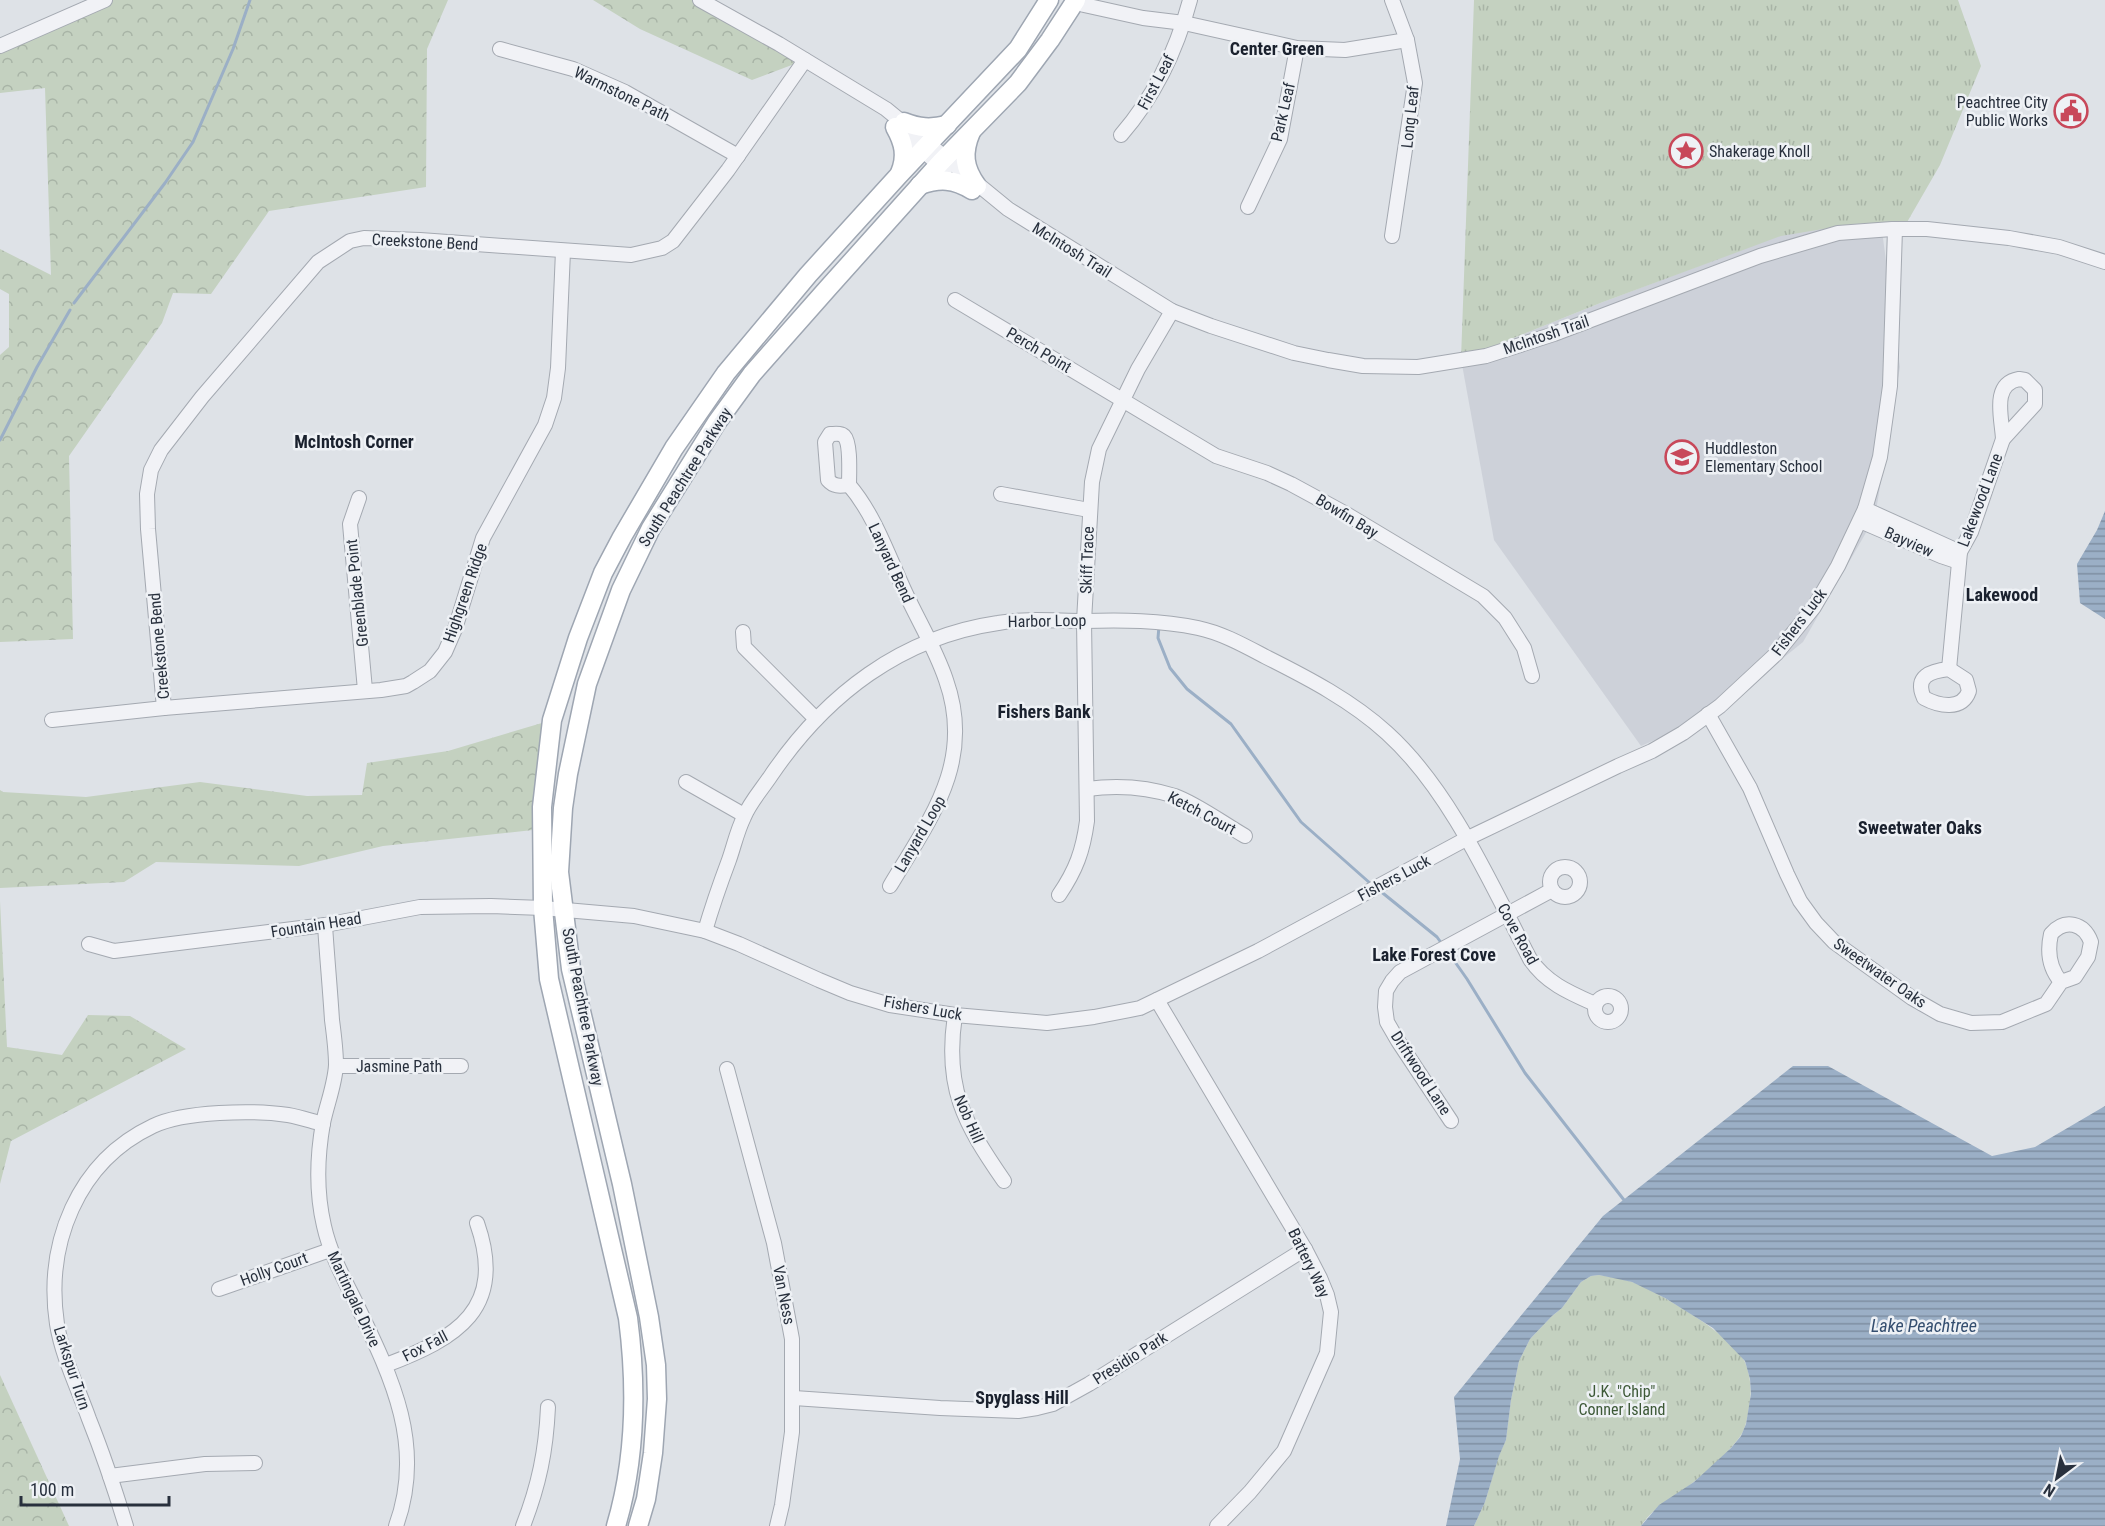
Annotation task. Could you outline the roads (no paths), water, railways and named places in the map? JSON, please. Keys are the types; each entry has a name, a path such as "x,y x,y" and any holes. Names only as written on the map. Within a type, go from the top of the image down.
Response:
{"main road":[{"name":"South Peachtree Parkway","path":"616,1526 625,1494 633,1426 634,1362 628,1318 549,979 543,908 542,807 552,720 578,638 603,573 655,480 726,373 808,275 1018,49 1049,0"},
{"name":"South Peachtree Parkway","path":"638,1526 646,1499 653,1453 657,1399 656,1365 649,1317 622,1184 571,969 559,872 563,808 573,744 587,684 621,590 651,528 717,422 752,374 920,185 1018,83 1077,0"},
{"path":"899,176 904,150 899,124 932,128 946,124"},
{"path":"972,131 966,144 964,159 975,188"},
{"path":"920,185 933,180 947,180 975,188"}],"street":[{"path":"0,46 105,0"},
{"name":"McIntosh Trail","path":"700,0 886,109 899,124 975,188 1172,311 1294,353 1363,366 1418,367 1486,356 1532,342 1750,261 1838,233 1928,229 2036,242 2105,262"},
{"path":"1077,0 1084,5 1184,23 1297,48 1345,50 1407,40"},
{"path":"1103,0 1135,7 1162,20"},
{"name":"First Leaf","path":"1121,135 1144,106 1171,57 1190,0"},
{"name":"Long Leaf","path":"1392,0 1407,40 1415,83 1392,236"},
{"name":"Park Leaf","path":"1248,207 1280,139 1297,48"},
{"name":"Warmstone Path","path":"500,49 573,69 625,92 738,156"},
{"name":"Creekstone Bend","path":"164,708 148,529 147,494 152,470 161,450 202,397 318,262 350,241 363,238 631,255 662,249 673,241 693,217 805,60"},
{"name":"Fishers Luck","path":"543,908 634,916 705,931 850,993 890,1005 955,1015 1047,1023 1140,1008 1258,951 1466,839 1652,751 1683,733 1750,680 1792,636 1814,607 1838,566 1862,515 1880,457 1890,386 1895,229"},
{"name":"Highgreen Ridge","path":"52,720 381,690 406,686 430,671 445,652 462,609 483,538 545,425 554,398 558,368 563,251"},
{"name":"Perch Point","path":"955,300 1123,400"},
{"name":"Skiff Trace","path":"1059,895 1073,874 1083,847 1087,821 1084,621 1092,482 1099,449 1172,311"},
{"name":"Bowfin Bay","path":"1123,400 1216,456 1267,473 1319,499 1483,596 1505,618 1524,648 1532,676"},
{"name":"Lakewood Lane","path":"1949,669 1960,557 2003,439"},
{"name":"Lanyard Bend","path":"849,485 858,494 868,513 930,642"},
{"path":"1001,494 1089,510"},
{"name":"Greenblade Point","path":"359,498 350,524 365,690"},
{"name":"Bayview","path":"1862,515 1960,557"},
{"name":"Harbor Loop","path":"705,931 744,815 778,766 816,719 836,699 882,666 951,634 999,622 1123,620 1159,622 1201,629 1243,645 1292,670 1366,716 1387,733 1416,763 1466,839"},
{"path":"743,632 744,647 816,719"},
{"name":"Lanyard Loop","path":"890,886 939,806 952,766 955,713 947,681 930,642"},
{"name":"Sweetwater Oaks","path":"1708,714 1750,788 1800,901 1834,942 1857,960 1912,998 1940,1014 1971,1023 2002,1022 2028,1013 2046,1004 2061,982"},
{"path":"686,782 744,815"},
{"name":"Ketch Court","path":"1087,789 1132,788 1152,790 1178,797 1245,836"},
{"name":"Cove Road","path":"1466,839 1537,970 1569,993 1595,1005"},
{"name":"Driftwood Lane","path":"1452,1121 1398,1041 1388,1022 1385,1007 1386,991 1400,972 1552,890"},
{"name":"Fountain Head","path":"89,944 114,951 325,925 420,907 543,908"},
{"name":"Martingale Drive","path":"325,925 336,1066 323,1124 318,1160 319,1201 330,1250 386,1365 394,1388 406,1444 406,1480 396,1526"},
{"name":"Battery Way","path":"1157,1000 1305,1249 1328,1295 1331,1312 1327,1353 1284,1451 1217,1526"},
{"name":"Nob Hill","path":"955,1015 951,1045 957,1095 975,1134 1004,1181"},
{"name":"Jasmine Path","path":"336,1066 461,1066"},
{"name":"Van Ness","path":"727,1069 774,1243 792,1339 794,1398 789,1453 777,1526"},
{"name":"Larkspur Turn","path":"126,1526 111,1476 60,1339 54,1280 58,1246 64,1224 74,1202 93,1173 112,1153 153,1126 167,1121 221,1114 266,1113 288,1115 323,1124"},
{"name":"Fox Fall","path":"386,1365 442,1340 464,1324 473,1312 487,1278 486,1254 477,1223"},
{"name":"Presidio Park","path":"794,1398 1018,1411 1053,1404 1089,1384 1305,1249"},
{"name":"Holly Court","path":"219,1289 330,1250"},
{"path":"523,1526 546,1447 548,1407"},
{"path":"111,1476 205,1464 255,1463"}],"water":[{"path":"2105,511 2105,619 2080,603 2077,564 2097,530"},
{"name":"Lake Peachtree","path":"1793,1066 1828,1066 1992,1156 2035,1147 2105,1106 2105,1526 1641,1526 1659,1505 1694,1482 1741,1436 1746,1424 1751,1394 1750,1379 1745,1361 1713,1328 1665,1298 1632,1282 1599,1275 1591,1276 1581,1282 1562,1308 1530,1339 1519,1361 1506,1440 1485,1502 1474,1526 1446,1526 1460,1459 1454,1397 1603,1216"}],"waterway":[{"path":"74,303 165,183 193,142 233,49 250,0"},
{"path":"0,440 37,367 70,310"},
{"path":"1159,626 1158,638 1170,668 1187,689 1231,724 1301,822 1371,884"},
{"path":"1379,890 1437,937 1442,944"},
{"path":"1448,952 1525,1073 1624,1200"}],"place":[{"name":"Peachtree City Public Works","path":"2071,111"},
{"name":"Shakerage Knoll","path":"1686,151"},
{"name":"Huddleston Elementary School","path":"1682,457"}],"district":[{"name":"Center Green","path":"1277,48"},
{"name":"McIntosh Corner","path":"354,441"},
{"name":"Lakewood","path":"2002,594"},
{"name":"Fishers Bank","path":"1044,711"},
{"name":"Sweetwater Oaks","path":"1920,827"},
{"name":"Lake Forest Cove","path":"1434,954"},
{"name":"Spyglass Hill","path":"1022,1397"}],"park label":[{"name":"J.K. \"Chip\" Conner Island","path":"1622,1400"}]}
